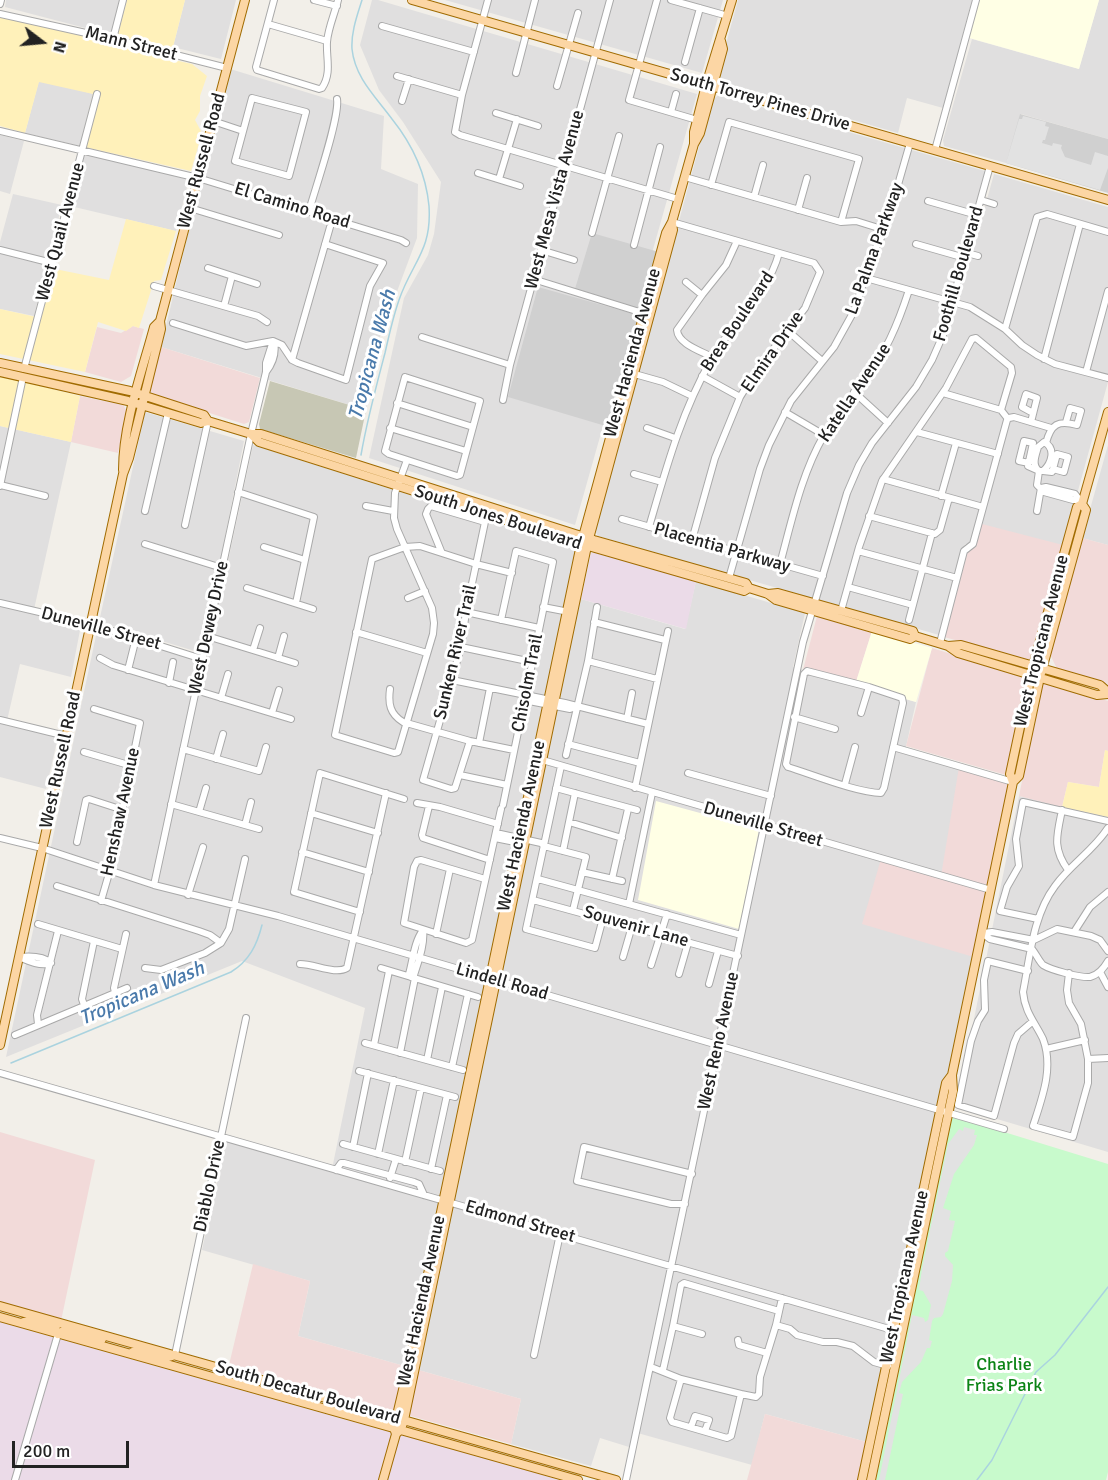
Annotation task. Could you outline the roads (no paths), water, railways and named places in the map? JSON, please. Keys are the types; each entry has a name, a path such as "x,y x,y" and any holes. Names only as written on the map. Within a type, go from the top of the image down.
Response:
{"main road":[{"name":"West Russell Road","path":"0,1045 123,474 123,455 161,329 160,321 168,289 245,0"},
{"name":"South Torrey Pines Drive","path":"412,0 1108,200"},
{"name":"West Hacienda Avenue","path":"693,144 700,134 717,47 721,41 732,0"},
{"name":"West Hacienda Avenue","path":"383,1480 413,1361 585,541 662,259 666,233 672,222 685,177 697,120 709,86"},
{"name":"South Jones Boulevard","path":"0,363 24,373 201,423 208,421 250,434 261,434 338,458 399,482"},
{"name":"South Jones Boulevard","path":"0,372 24,373 140,394 204,415 208,421"},
{"name":"West Tropicana Avenue","path":"862,1480 895,1368 944,1111 946,1083 952,1075 991,890 1013,782 1010,774 1035,676 1033,666 1077,507 1082,501 1108,412"},
{"name":"South Jones Boulevard","path":"250,434 259,442 314,459 399,482 690,572 744,591 749,588"},
{"path":"314,459 338,458"},
{"name":"West Tropicana Avenue","path":"1035,676 1042,668 1086,510 1082,501"},
{"path":"1071,564 1068,558 1073,537 1072,526"},
{"name":"South Jones Boulevard","path":"690,572 729,578 746,583 749,588 768,594 776,600 841,611 913,631 915,636"},
{"name":"South Jones Boulevard","path":"814,607 910,639 915,636 940,643 958,653 1035,676 1097,694 1108,693"},
{"name":"South Jones Boulevard","path":"948,646 961,645 1100,685 1108,693"},
{"name":"West Tropicana Avenue","path":"871,1480 886,1365 906,1269 927,1192"},
{"path":"906,1269 915,1271"},
{"name":"South Decatur Boulevard","path":"0,1305 616,1480"},
{"name":"South Decatur Boulevard","path":"0,1317 577,1480 587,1477 597,1480"},
{"path":"16,1322 34,1321 61,1327 67,1324"},
{"path":"58,1334 65,1330 102,1339 112,1337"},
{"path":"124,1352 141,1351 167,1358 175,1355"}],"street":[{"path":"113,39 123,0"},
{"path":"274,0 257,70 322,88 329,66 327,40 338,3 314,0"},
{"path":"488,0 462,95 455,132 678,199"},
{"path":"516,73 535,0"},
{"name":"West Mesa Vista Avenue","path":"503,400 533,279 610,0"},
{"path":"657,0 629,100 697,120"},
{"path":"671,0 728,16"},
{"path":"935,150 976,0"},
{"path":"685,62 700,8"},
{"path":"557,86 578,13"},
{"name":"Mann Street","path":"0,14 113,39 227,68"},
{"path":"268,24 327,40"},
{"path":"381,26 474,52"},
{"path":"397,76 462,95"},
{"path":"402,101 409,79"},
{"name":"West Quail Avenue","path":"0,486 24,373 97,94"},
{"path":"671,112 676,94"},
{"path":"252,98 306,112 289,176 235,161 243,130 252,98"},
{"path":"309,211 332,128 338,104 337,99"},
{"path":"496,113 538,126"},
{"path":"499,179 517,120"},
{"path":"213,121 243,130"},
{"path":"711,185 729,122 859,159 840,222"},
{"name":"El Camino Road","path":"0,131 198,178 406,243"},
{"path":"592,233 619,136"},
{"name":"La Palma Parkway","path":"729,578 764,456 799,389 834,347 850,321 873,253 885,230 910,143"},
{"path":"634,245 660,147"},
{"path":"754,197 763,165"},
{"name":"Foothill Boulevard","path":"814,607 853,479 866,454 927,369 940,344 954,302 990,166"},
{"path":"478,173 520,186"},
{"path":"685,177 840,222 856,221 885,230"},
{"path":"798,210 807,178"},
{"path":"981,200 994,204"},
{"path":"928,201 977,215"},
{"path":"190,208 279,235"},
{"path":"1005,329 1039,215 1047,214 1108,232"},
{"path":"672,222 779,253"},
{"path":"1044,358 1080,224"},
{"path":"292,360 330,226"},
{"path":"712,357 681,340 677,334 679,326 726,265 736,241"},
{"path":"172,322 246,346 273,341 282,345 292,360 346,380 370,286 383,263 325,244"},
{"path":"916,244 966,256 978,256"},
{"path":"0,250 52,263"},
{"path":"542,250 574,260"},
{"name":"Elmira Drive","path":"693,540 715,458 741,398 757,370 804,308 820,272 814,263 779,253"},
{"name":"Brea Boulevard","path":"649,527 675,438 692,396 712,357 765,288 779,253"},
{"path":"208,268 257,284"},
{"path":"224,306 232,276"},
{"path":"866,278 970,307 1044,358 1108,378"},
{"path":"533,279 647,314"},
{"path":"686,282 702,295"},
{"path":"154,286 258,316 267,322"},
{"name":"Katella Avenue","path":"780,564 803,482 824,435 880,359 891,340 909,290"},
{"path":"1086,372 1108,291"},
{"path":"788,331 822,361"},
{"path":"422,337 510,365"},
{"path":"841,611 869,516 883,480 944,393 969,341 976,338 1011,367 1012,373 1001,410"},
{"name":"West Dewey Drive","path":"154,885 250,434 273,341"},
{"path":"631,373 663,382 692,396"},
{"path":"702,376 741,398"},
{"path":"405,377 480,401 460,475 457,476 388,454 385,451 397,403 405,377"},
{"path":"854,392 888,423"},
{"path":"944,393 1001,410 1008,419"},
{"path":"397,403 473,427"},
{"path":"785,412 824,435"},
{"path":"145,512 168,413"},
{"path":"1031,422 1034,413"},
{"path":"1008,419 1014,417 1051,428 1066,422"},
{"path":"940,643 964,551 973,544 1008,419"},
{"path":"185,525 208,421"},
{"path":"390,428 466,451"},
{"path":"1051,428 1046,443 1038,447 1035,458 1039,470 1037,485 1044,492 1082,501"},
{"path":"647,429 675,438"},
{"path":"917,432 998,454"},
{"path":"941,496 956,442"},
{"path":"1039,470 1047,467 1052,453 1046,443"},
{"path":"407,460 399,482 393,511 397,529 405,548 425,591 432,608 434,623 427,653 398,752 337,736 335,731 372,560 405,548 420,546 512,573 501,620"},
{"path":"1029,463 1028,466 1039,470 1052,472 1053,469"},
{"path":"634,474 662,482"},
{"path":"883,480 983,507"},
{"path":"0,486 45,496"},
{"path":"1037,511 1041,488"},
{"path":"238,492 314,517 296,603"},
{"path":"869,516 935,534 940,530 949,498"},
{"path":"366,506 393,511"},
{"name":"Sunken River Trail","path":"441,551 426,514 428,509 433,506 485,522 461,647 423,780 453,789 459,775"},
{"name":"Placentia Parkway","path":"622,519 823,576"},
{"path":"909,620 932,533"},
{"path":"145,544 222,568"},
{"path":"264,547 305,560"},
{"name":"Chisolm Trail","path":"436,934 466,943 470,942 507,785 553,562 516,551 512,573"},
{"path":"858,551 957,578"},
{"path":"848,587 913,605"},
{"path":"247,588 313,609"},
{"path":"408,598 425,591"},
{"name":"Duneville Street","path":"0,603 91,624 202,659"},
{"path":"543,607 570,612"},
{"path":"566,755 588,661 597,607"},
{"name":"West Reno Avenue","path":"626,1480 803,642 814,607"},
{"path":"466,612 539,628"},
{"path":"594,622 666,640"},
{"path":"253,650 260,628"},
{"path":"356,632 427,653"},
{"path":"634,788 668,632"},
{"path":"207,636 295,663"},
{"path":"278,657 284,636"},
{"path":"129,670 134,646"},
{"path":"461,647 532,662"},
{"path":"100,658 107,663 195,691 291,718"},
{"path":"588,661 657,679"},
{"path":"169,682 173,662"},
{"path":"811,671 869,687 898,695 902,698 903,703 884,788 881,792 874,793 788,767 786,761 804,674 811,671"},
{"path":"221,698 228,674"},
{"path":"452,680 570,709 576,707 648,724"},
{"path":"861,713 869,687"},
{"path":"479,743 490,688"},
{"path":"390,689 390,708 396,717 406,723 470,741 514,750"},
{"path":"272,713 279,690"},
{"path":"627,719 632,693"},
{"name":"Henshaw Avenue","path":"93,709 140,723 110,870 100,901"},
{"path":"788,716 835,729"},
{"path":"0,720 66,736"},
{"path":"216,759 223,734"},
{"path":"470,741 459,775 507,785"},
{"path":"568,744 640,763"},
{"path":"183,749 259,771 266,747"},
{"path":"845,784 855,747"},
{"path":"893,747 1013,782"},
{"path":"84,752 132,766"},
{"name":"Duneville Street","path":"539,759 991,890"},
{"path":"561,766 526,929 595,948 603,918"},
{"path":"360,912 294,892 320,773 404,799"},
{"path":"688,773 771,796"},
{"path":"199,812 206,788"},
{"path":"556,788 637,810"},
{"path":"300,964 311,964 337,971 347,968 386,793"},
{"path":"563,851 575,793"},
{"path":"629,904 651,793"},
{"path":"77,842 86,800 123,810"},
{"path":"245,825 251,802"},
{"path":"1038,919 1000,911 1007,887 1019,866 1017,829 1023,802 1108,821"},
{"path":"417,803 440,807 498,824"},
{"path":"171,804 259,829"},
{"path":"429,806 423,838 490,860"},
{"path":"612,879 628,809"},
{"path":"1062,810 1057,846 1059,859 1068,870"},
{"path":"311,813 378,833"},
{"path":"569,822 622,838"},
{"path":"1069,973 1067,990 1069,1003 1081,1024 1088,1059 1088,1083 1073,1137 1034,1126 1048,1069 1046,1050 1024,1004 1023,992 1038,919 1054,887 1068,870 1097,844 1108,829"},
{"path":"495,836 586,857 573,910"},
{"name":"Lindell Road","path":"0,838 42,848 188,895 354,939 1004,1129"},
{"path":"188,895 203,847"},
{"path":"302,852 369,872"},
{"path":"145,968 161,970 205,953 220,943 229,929 245,859"},
{"path":"450,869 436,934 404,923 417,861 421,860 485,879"},
{"path":"582,872 622,881"},
{"path":"538,879 741,935"},
{"path":"57,886 199,931 210,935 220,943"},
{"path":"1074,932 1090,907 1108,892"},
{"name":"Souvenir Lane","path":"533,900 738,956"},
{"path":"651,965 667,914"},
{"path":"38,924 122,949"},
{"path":"623,957 632,926"},
{"path":"1033,945 1057,928 1091,936 1107,946"},
{"path":"413,978 409,974 416,957 419,936 423,930"},
{"path":"38,1024 38,1007 58,931"},
{"path":"982,933 992,932 1033,945 1042,964 1053,970 1089,977 1100,972 1108,962"},
{"path":"115,993 114,988 126,934"},
{"path":"84,1005 82,999 94,941"},
{"path":"679,974 688,942"},
{"path":"709,984 718,951"},
{"path":"19,957 30,956 51,963"},
{"path":"1028,971 988,961 984,980 985,1010 971,1041 958,1106 994,1116 1014,1043 1018,1034 1032,1022"},
{"path":"381,968 478,997"},
{"path":"374,1045 389,971"},
{"path":"1100,972 1108,987"},
{"path":"400,1053 413,978"},
{"path":"427,1060 442,987"},
{"path":"15,1035 127,988"},
{"path":"452,1067 468,994"},
{"name":"Diablo Drive","path":"175,1355 246,1018"},
{"path":"1046,1050 1085,1040"},
{"path":"364,1043 463,1070"},
{"path":"1088,1059 1108,1058"},
{"path":"360,1071 455,1097"},
{"name":"Edmond Street","path":"0,1073 902,1333"},
{"path":"353,1147 368,1073"},
{"path":"378,1154 394,1080"},
{"path":"405,1162 422,1088"},
{"path":"431,1169 447,1095"},
{"path":"343,1144 440,1172"},
{"path":"685,1204 671,1204 577,1181 580,1164 584,1147 692,1174"},
{"path":"388,1185 396,1159"},
{"path":"336,1170 341,1163 344,1163 402,1179 419,1184 424,1195"},
{"path":"399,1188 402,1179"},
{"path":"534,1355 560,1234"},
{"path":"663,1370 681,1285 684,1283 779,1311"},
{"path":"651,1367 681,1379 756,1397 759,1394 760,1377 782,1298"},
{"path":"776,1325 790,1329 797,1335 823,1342 837,1342 853,1346 874,1362 895,1368"},
{"path":"673,1326 702,1334"},
{"path":"15,1480 58,1334"},
{"path":"738,1340 740,1345 767,1353"},
{"path":"681,1379 670,1418 672,1422 727,1438 731,1436 741,1394"},
{"path":"691,1427 695,1416 709,1420 705,1431"}],"waterway":[{"name":"Tropicana Wash","path":"361,455 395,313 404,287 420,256 429,221 425,182 412,149 357,69 352,49 352,36 362,0"},
{"name":"Tropicana Wash","path":"11,1063 231,972 243,963 251,952 262,925"},
{"path":"977,1480 992,1460 1036,1372 1055,1355 1108,1287"}],"park label":[{"name":"Charlie Frias Park","path":"1004,1375"}]}
